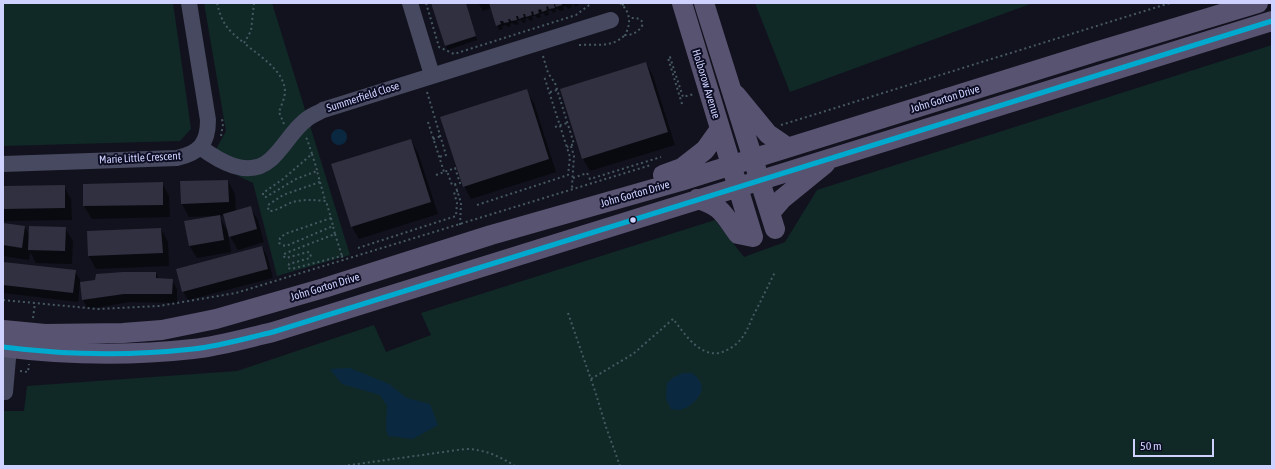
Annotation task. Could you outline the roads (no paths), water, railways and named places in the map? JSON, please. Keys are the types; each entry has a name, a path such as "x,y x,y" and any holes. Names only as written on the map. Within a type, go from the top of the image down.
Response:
{"main road":[{"name":"Holborow Avenue","path":"682,3 753,237 738,234 715,205 697,199"},
{"name":"Holborow Avenue","path":"704,3 772,221 782,199 835,156"},
{"name":"John Gorton Drive","path":"6,339 45,334 123,333 162,330 216,319 324,288 491,235 731,165 1258,3"},
{"name":"John Gorton Drive","path":"6,339 58,352 118,354 193,349 235,342 274,332 1272,21"},
{"path":"730,87 768,134 787,147"},
{"path":"584,209 612,192 682,168 705,150 720,129"},
{"path":"216,319 229,326 356,287 373,284 384,288 392,294"}],"street":[{"path":"189,3 208,120 208,131 200,147"},
{"path":"410,3 432,83"},
{"name":"Summerfield Close","path":"200,147 215,158 240,168 249,169 258,167 302,136 307,119 323,110 432,83 611,20"},
{"name":"Marie Little Crescent","path":"3,164 177,158 189,155 200,147"},
{"path":"5,392 6,339"}],"water":[{"path":"339,129 345,131 347,137 345,143 339,145 333,143 331,137 333,131"},
{"path":"350,368 389,384 407,398 430,404 438,425 413,439 388,436 386,429 387,406 380,395 342,384 330,369"},
{"path":"683,373 692,373 698,378 702,389 694,402 689,406 680,410 671,409 666,399 667,383 674,377"}]}
